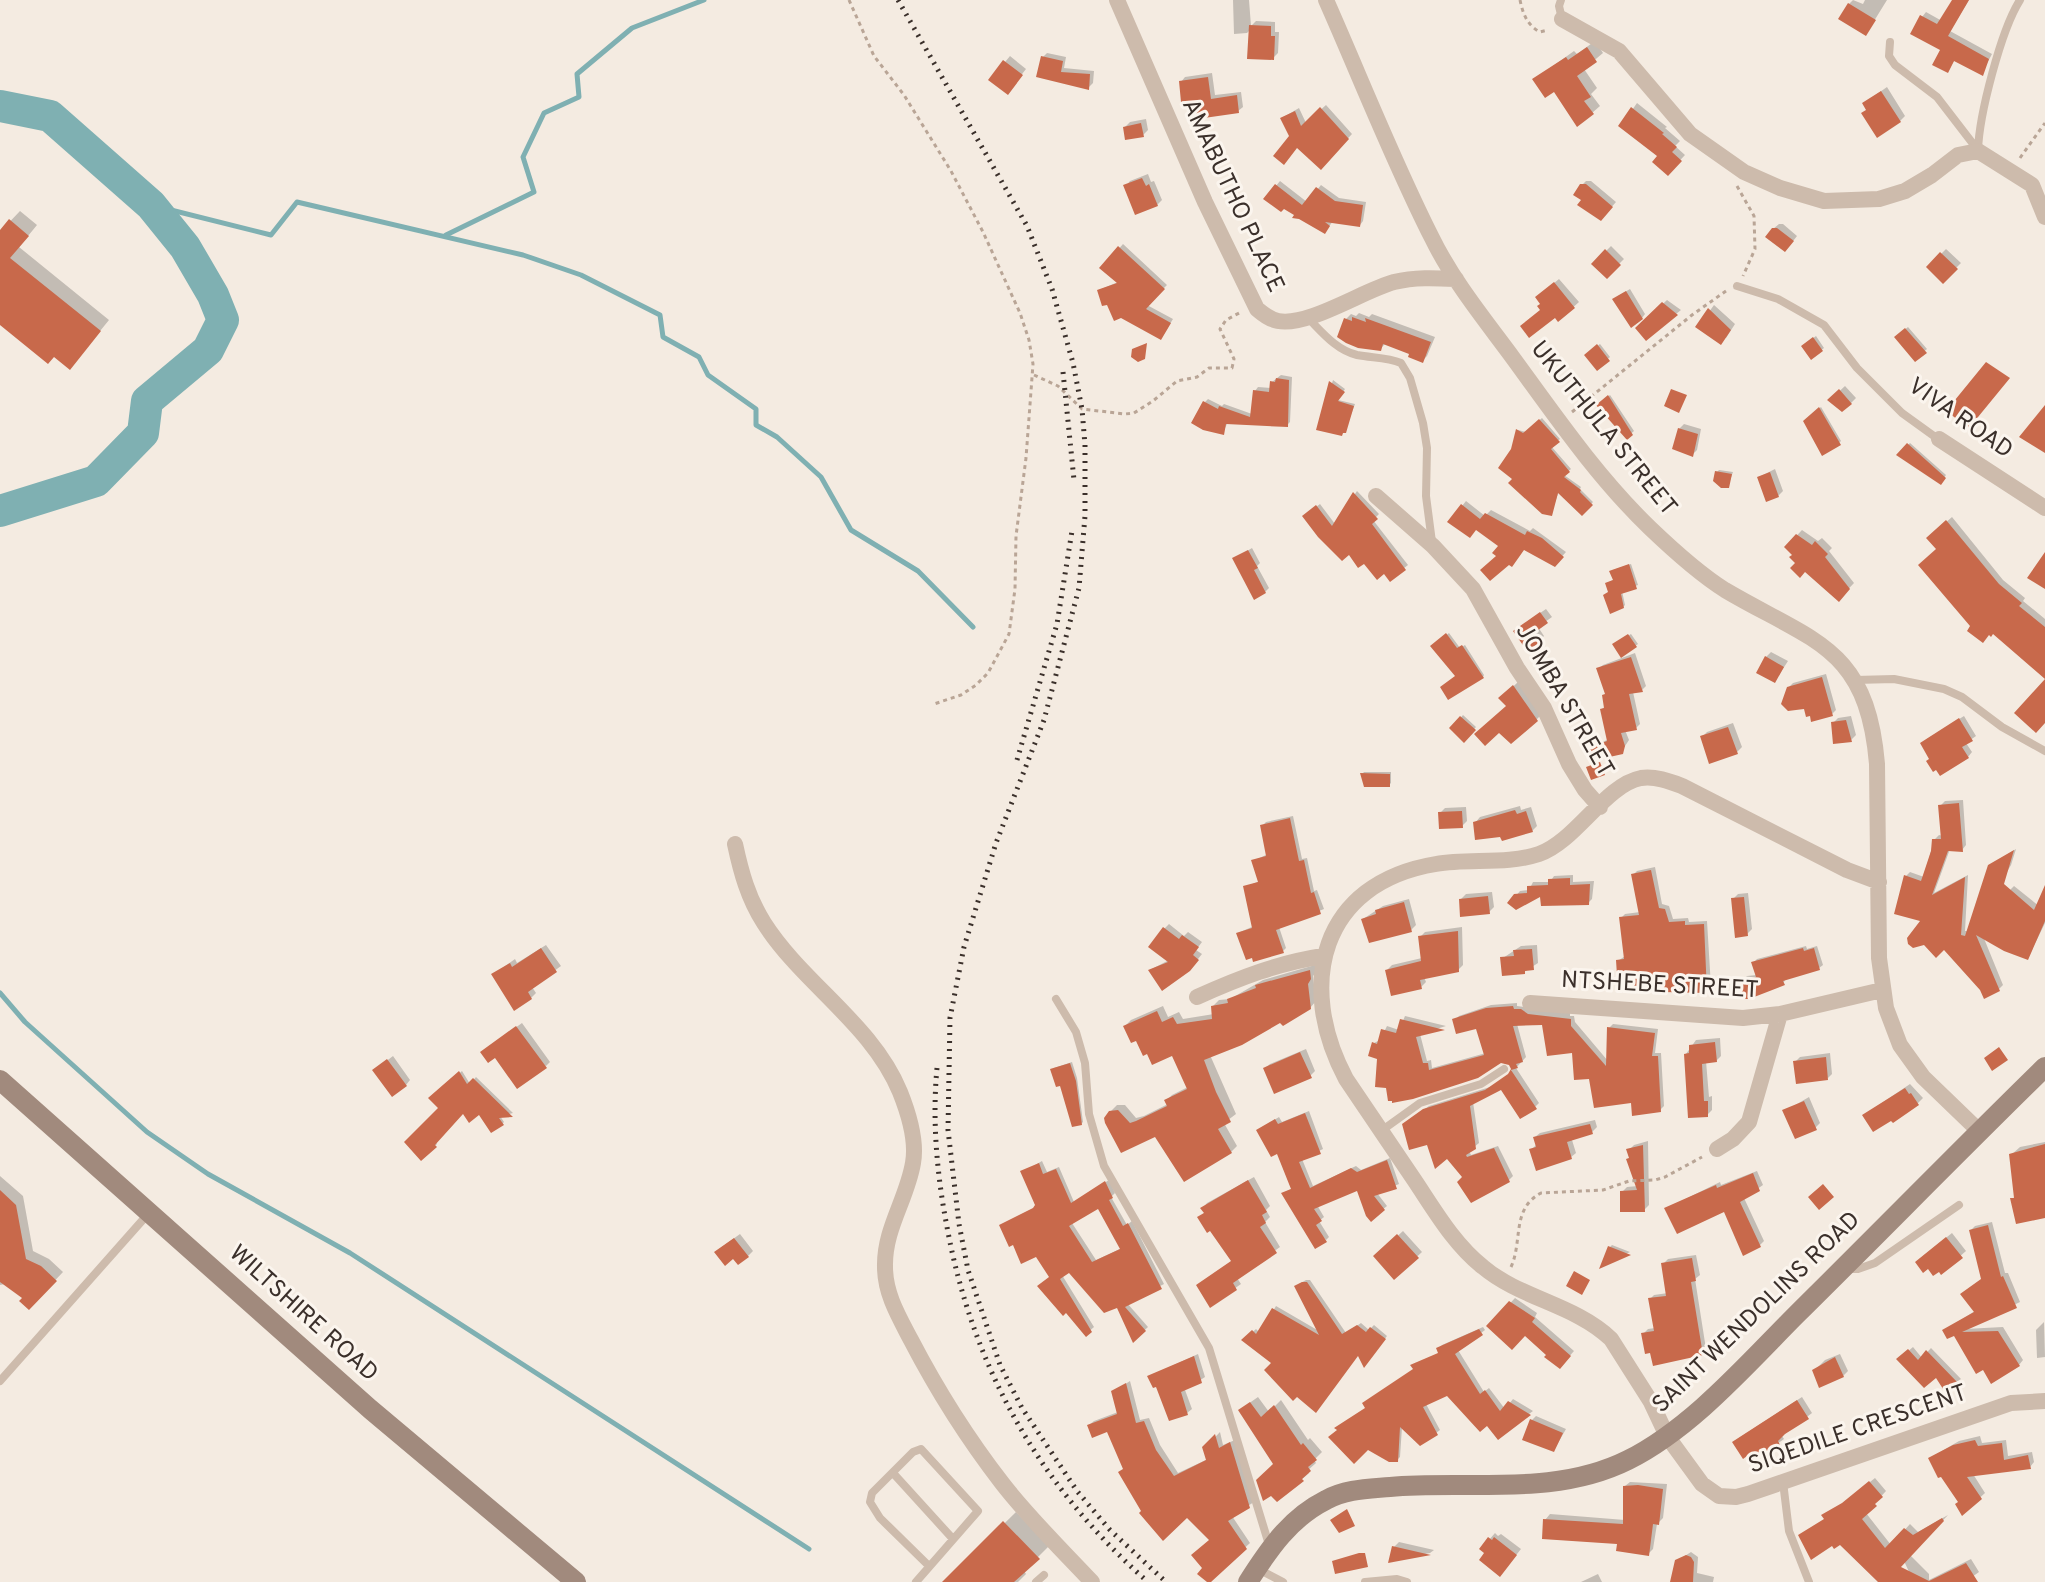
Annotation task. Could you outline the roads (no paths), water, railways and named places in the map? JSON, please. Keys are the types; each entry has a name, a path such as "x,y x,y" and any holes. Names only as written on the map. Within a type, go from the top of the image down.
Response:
{"street":[{"name":"AMABUTHO PLACE","path":"1117,0 1205,202 1257,309 1280,322 1307,317 1392,283 1421,277 1456,279"},
{"name":"UKUTHULA STREET","path":"1326,0 1433,241 1456,279 1560,422 1620,496 1682,556 1723,589 1803,631 1823,645 1864,694 1874,734 1882,990 1900,1045 1941,1097 1979,1131"},
{"path":"1562,19 1619,51 1690,134 1744,172 1780,188 1824,201 1879,199 1905,191 1958,155 1978,151 2032,185 2045,217"},
{"name":"VIVA ROAD","path":"1939,439 2045,508"},
{"name":"JOMBA STREET","path":"1376,496 1433,546 1482,602 1505,649 1544,708 1569,764 1600,807 1628,783 1640,778 1659,778 1682,786 1847,870 1879,882"},
{"path":"1600,807 1554,846 1538,854 1495,861 1437,863 1394,876 1357,900 1343,917 1323,956 1321,996 1334,1055 1381,1131 1460,1245 1484,1269 1581,1316 1611,1339 1651,1402 1667,1436"},
{"path":"735,844 743,879 765,925 873,1046 901,1093 909,1119 914,1160 889,1232 885,1253 887,1284 895,1309 940,1393 996,1476 1092,1582"},
{"path":"1197,997 1262,969 1291,960 1323,956"},
{"name":"NTSHEBE STREET","path":"1530,1003 1743,1018 1780,1014 1882,990"},
{"path":"1717,1149 1733,1139 1749,1122 1780,1014"},
{"name":"SAINT WENDOLINS ROAD","path":"1253,1575 1283,1531 1327,1499 1351,1490 1421,1484 1494,1486 1567,1478 1598,1472 1627,1461 1667,1436 1724,1387 2045,1067"},
{"name":"WILTSHIRE ROAD","path":"0,1080 370,1409 576,1582"},
{"name":"SIQEDILE CRESCENT","path":"1667,1436 1702,1484 1719,1496 1736,1497 2011,1403 2045,1401"}],"lane":[{"path":"1561,0 1562,19"},
{"path":"1978,151 1986,101 2005,32 2020,0"},
{"path":"1890,42 1889,56 1895,65 1937,97 1978,151"},
{"name":"VIVA ROAD","path":"1737,286 1778,299 1824,325 1857,368 1902,413 1939,439"},
{"path":"1307,317 1341,348 1355,354 1401,363 1410,378 1427,448 1426,496 1433,546"},
{"path":"1854,680 1894,679 1944,689 1962,697 2002,727 2045,751"},
{"path":"1056,999 1079,1042 1085,1063 1089,1114 1104,1166 1209,1348 1270,1549"},
{"path":"1381,1131 1420,1103 1475,1086 1504,1069"},
{"path":"1841,1270 1858,1269 1875,1263 1959,1205"},
{"path":"0,1381 150,1213"},
{"path":"916,1582 978,1511 921,1449 913,1452 872,1493 870,1505 929,1566"},
{"path":"893,1473 953,1539"},
{"path":"1783,1482 1789,1531 1809,1582"},
{"path":"1036,1582 1044,1575"},
{"path":"1253,1575 1283,1582"},
{"path":"1365,1582 1397,1579 1407,1582"}],"waterway":[{"path":"446,235 534,192 523,157 544,113 579,97 577,74 632,28 704,0"},
{"path":"0,106 50,116 151,205 185,247 213,295 223,320 208,350 147,401 143,433 96,481 0,511"},
{"path":"151,205 271,235 297,202 523,255 581,275 660,315 663,337 699,357 708,375 756,409 756,425 777,437 821,477 851,530 918,571 973,627"},
{"path":"0,993 25,1022 147,1132 208,1174 350,1253 809,1549"}],"railway":[{"path":"898,0 1027,226 1052,289 1073,363 1085,445 1085,516 1079,588 1044,720 996,843 964,947 950,1018 948,1130 959,1224 968,1270 1000,1365 1022,1408 1077,1491 1110,1530 1166,1582"},
{"path":"1063,372 1074,480"},
{"path":"1017,760 1057,624 1072,531"},
{"path":"937,1068 936,1148 941,1188 959,1279 974,1329 1017,1422 1044,1465 1109,1545 1148,1582"}]}
